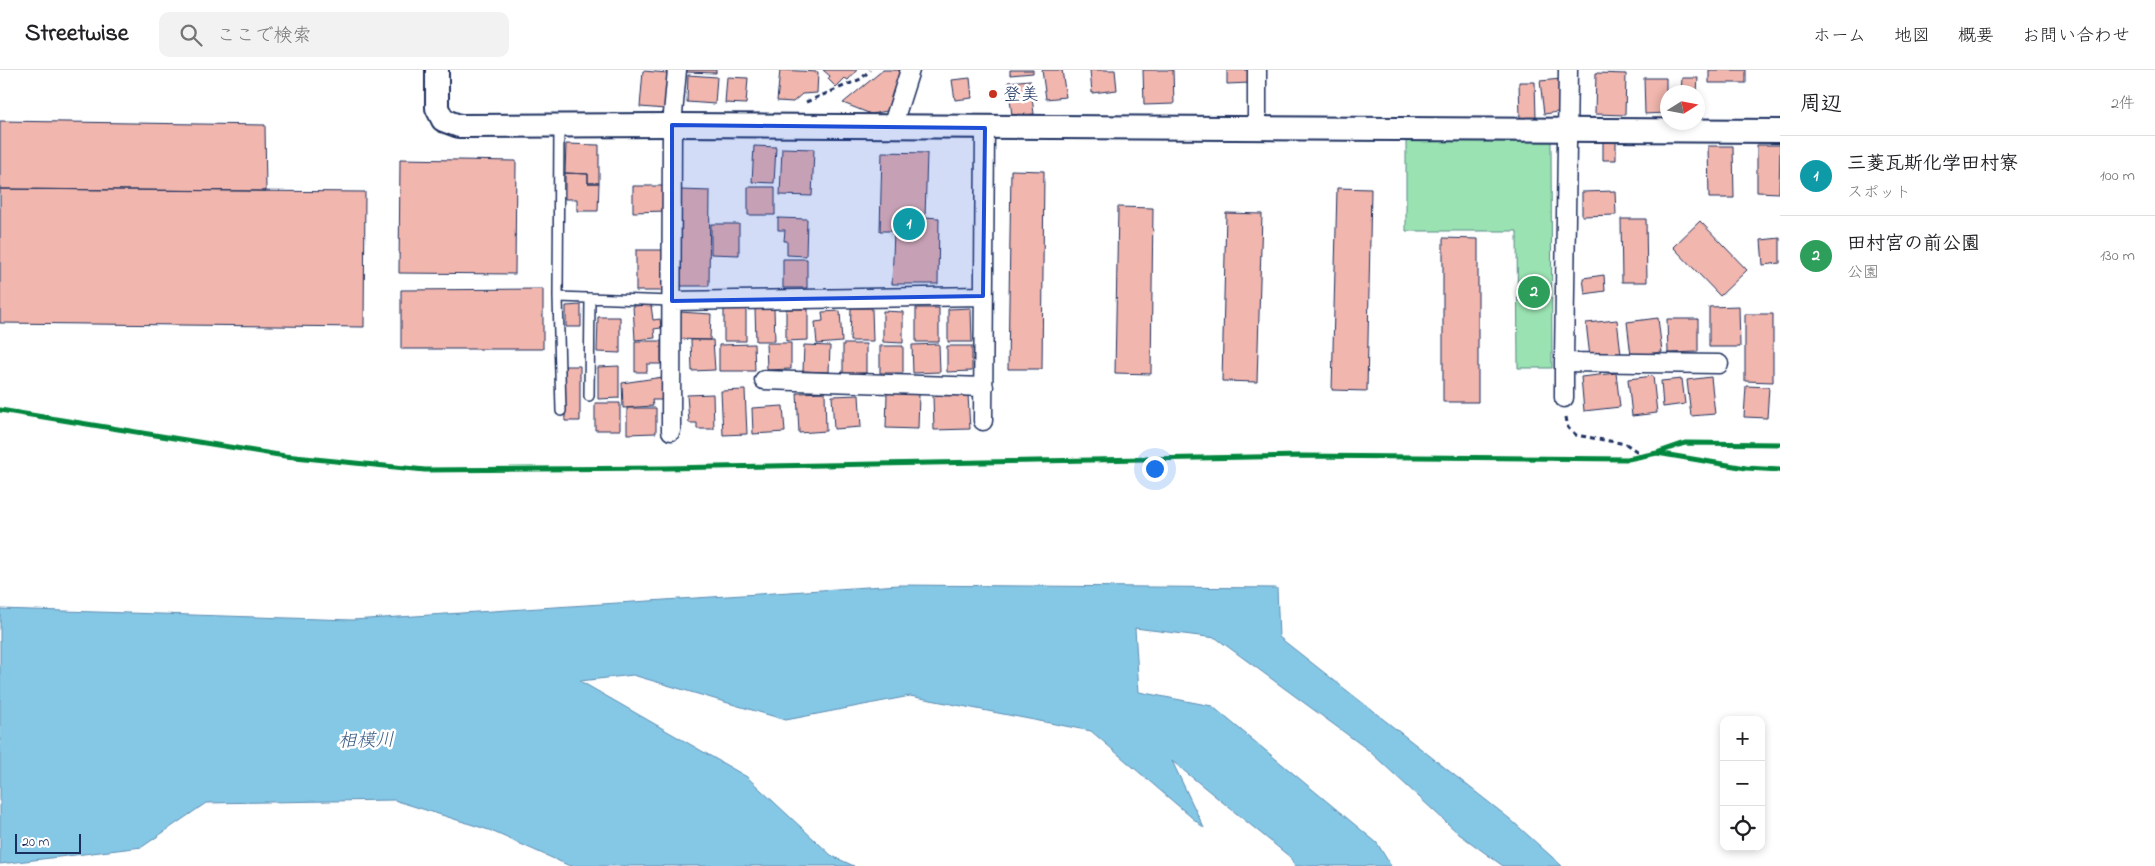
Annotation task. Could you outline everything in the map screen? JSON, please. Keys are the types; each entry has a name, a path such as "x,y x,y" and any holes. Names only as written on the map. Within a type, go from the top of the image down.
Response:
{"street":[{"path":"437,70 437,108 443,120 459,126 672,125 1780,132"},
{"path":"671,431 672,125 677,70"},
{"path":"892,127 910,70"},
{"path":"1256,70 1256,128"},
{"path":"1564,398 1568,70"},
{"path":"983,421 985,128"},
{"path":"672,300 983,296"},
{"path":"1564,362 1719,364"},
{"path":"764,380 984,387"}],"lane":[{"path":"559,125 558,297 561,411"},
{"path":"558,297 672,300"},
{"path":"589,396 590,298"}],"path":[{"path":"1564,398 1568,428 1571,432 1576,435 1626,444 1644,456"},
{"path":"1636,457 1650,454"}],"highlighted area":[{"path":"672,125 985,128 983,296 672,301"}],"green space":[{"path":"1406,140 1551,140 1552,368 1518,368 1517,231 1406,231"}],"water":[{"name":"相模川","path":"899,585 1277,588 1279,637 1510,819 1562,866 1503,866 1459,834 1367,749 1216,638 1135,628 1139,692 1212,706 1377,843 1391,866 1295,866 1290,857 1172,761 1204,828 1091,731 910,696 786,720 633,675 580,681 747,777 832,856 854,866 570,866 489,830 394,800 206,803 142,847 0,864 0,609 352,620"}],"building":[{"path":"685,70 716,70 716,73 685,72"},
{"path":"780,70 818,72 817,93 802,94 793,102 777,101"},
{"path":"823,70 857,70 848,80 845,78 836,87 828,79 830,76"},
{"path":"883,70 901,70 887,111 871,114 843,103"},
{"path":"1010,70 1033,70 1033,73 1010,75"},
{"path":"1042,70 1062,70 1066,97 1046,99"},
{"path":"1090,70 1115,70 1117,90 1092,93"},
{"path":"1143,70 1173,70 1174,104 1144,105"},
{"path":"1227,70 1250,70 1250,83 1227,84"},
{"path":"1709,70 1746,70 1746,83 1709,83"},
{"path":"643,71 668,73 665,109 640,107"},
{"path":"1596,73 1626,74 1625,115 1595,114"},
{"path":"688,75 717,77 715,104 687,102"},
{"path":"727,77 748,78 746,104 725,103"},
{"path":"970,78 972,98 955,100 952,80"},
{"path":"1644,78 1666,78 1666,85 1660,85 1660,113 1645,114"},
{"path":"1682,78 1698,78 1698,85 1682,85"},
{"path":"1561,79 1565,111 1544,114 1540,81"},
{"path":"1030,80 1034,114 1012,116 1008,82"},
{"path":"1519,82 1535,82 1536,118 1520,118"},
{"path":"0,121 265,125 266,191 0,189"},
{"path":"1603,138 1616,138 1616,160 1603,160"},
{"path":"566,144 599,145 599,183 588,183 588,174 565,173"},
{"path":"1757,145 1780,145 1779,193 1757,192"},
{"path":"754,146 776,147 774,183 752,182"},
{"path":"1708,146 1733,146 1734,198 1709,198"},
{"path":"782,148 814,149 812,196 780,195"},
{"path":"882,152 927,153 925,217 939,218 938,284 892,284 894,231 880,231"},
{"path":"400,159 516,161 515,274 399,273"},
{"path":"1011,170 1044,171 1042,369 1008,369"},
{"path":"565,173 588,174 588,183 599,183 598,211 577,211 577,199 565,199"},
{"path":"633,186 667,186 667,211 633,212"},
{"path":"748,187 775,187 775,215 748,215"},
{"path":"1337,188 1371,189 1367,391 1332,390"},
{"path":"0,189 365,192 364,327 0,323"},
{"path":"681,190 710,191 709,286 680,286"},
{"path":"1615,191 1616,215 1582,216 1582,192"},
{"path":"1118,207 1153,208 1151,374 1115,373"},
{"path":"1226,213 1262,214 1257,382 1222,381"},
{"path":"778,218 807,219 806,256 787,255 787,241 784,241 785,230 778,230"},
{"path":"1621,219 1646,219 1647,282 1622,282"},
{"path":"1700,221 1747,270 1720,296 1673,247"},
{"path":"711,224 739,224 739,255 711,254"},
{"path":"1443,238 1478,239 1478,402 1443,402"},
{"path":"1780,238 1780,263 1763,265 1761,240"},
{"path":"636,250 664,250 663,291 636,291"},
{"path":"783,259 807,259 807,288 783,288"},
{"path":"1604,275 1605,291 1585,294 1583,278"},
{"path":"543,289 543,349 401,349 401,290"},
{"path":"581,305 581,327 566,327 566,306"},
{"path":"651,305 653,320 660,319 661,328 654,329 655,338 635,340 633,306"},
{"path":"1739,306 1740,347 1709,347 1709,307"},
{"path":"724,307 746,307 746,341 724,341"},
{"path":"774,308 775,341 756,341 755,309"},
{"path":"851,308 872,308 873,341 850,341"},
{"path":"916,308 939,308 939,342 916,342"},
{"path":"971,308 972,342 948,342 948,309"},
{"path":"786,309 808,309 808,340 786,341"},
{"path":"840,311 842,342 817,344 815,322 823,321 822,312"},
{"path":"883,311 903,312 903,343 883,342"},
{"path":"679,312 711,314 710,340 678,339"},
{"path":"1745,314 1773,314 1773,382 1745,381"},
{"path":"598,317 620,317 620,353 597,352"},
{"path":"1658,318 1662,352 1631,356 1627,322"},
{"path":"1667,319 1698,319 1698,352 1668,353"},
{"path":"1617,320 1621,354 1590,357 1586,323"},
{"path":"691,340 713,340 715,370 692,371"},
{"path":"635,341 661,341 661,364 647,364 647,372 635,372"},
{"path":"766,343 791,343 791,369 767,370"},
{"path":"754,344 755,371 719,371 719,345"},
{"path":"843,344 866,344 866,373 843,374"},
{"path":"939,344 940,372 913,373 912,345"},
{"path":"804,345 830,346 829,372 803,371"},
{"path":"880,346 903,346 903,373 880,373"},
{"path":"947,346 972,346 972,371 947,372"},
{"path":"565,366 580,366 580,421 565,421"},
{"path":"619,366 619,398 598,399 598,367"},
{"path":"1616,373 1620,407 1584,411 1581,377"},
{"path":"1653,376 1657,413 1632,416 1628,379"},
{"path":"663,377 666,400 652,400 653,406 623,408 622,383"},
{"path":"1711,377 1715,414 1691,416 1687,380"},
{"path":"1682,379 1685,404 1663,407 1661,381"},
{"path":"1746,386 1769,387 1767,418 1744,417"},
{"path":"745,390 747,434 723,435 721,391"},
{"path":"825,392 826,431 799,433 797,393"},
{"path":"887,393 919,394 918,429 886,428"},
{"path":"713,394 714,429 697,429 697,423 689,423 687,395"},
{"path":"859,395 861,427 834,429 832,396"},
{"path":"968,395 970,429 934,430 933,396"},
{"path":"595,403 620,403 620,430 595,430"},
{"path":"783,406 785,432 753,434 752,408"},
{"path":"627,408 656,408 656,433 627,434"}],"cycle path":[{"path":"0,410 285,456 425,470 665,468 1301,456 1628,459 1657,453 1746,468 1780,470"},
{"path":"1659,452 1685,443 1780,444"}],"place":[{"name":"登美","path":"993,94"},
{"name":"三菱瓦斯化学田村寮","path":"909,224"},
{"name":"田村宮の前公園","path":"1534,292"}]}
